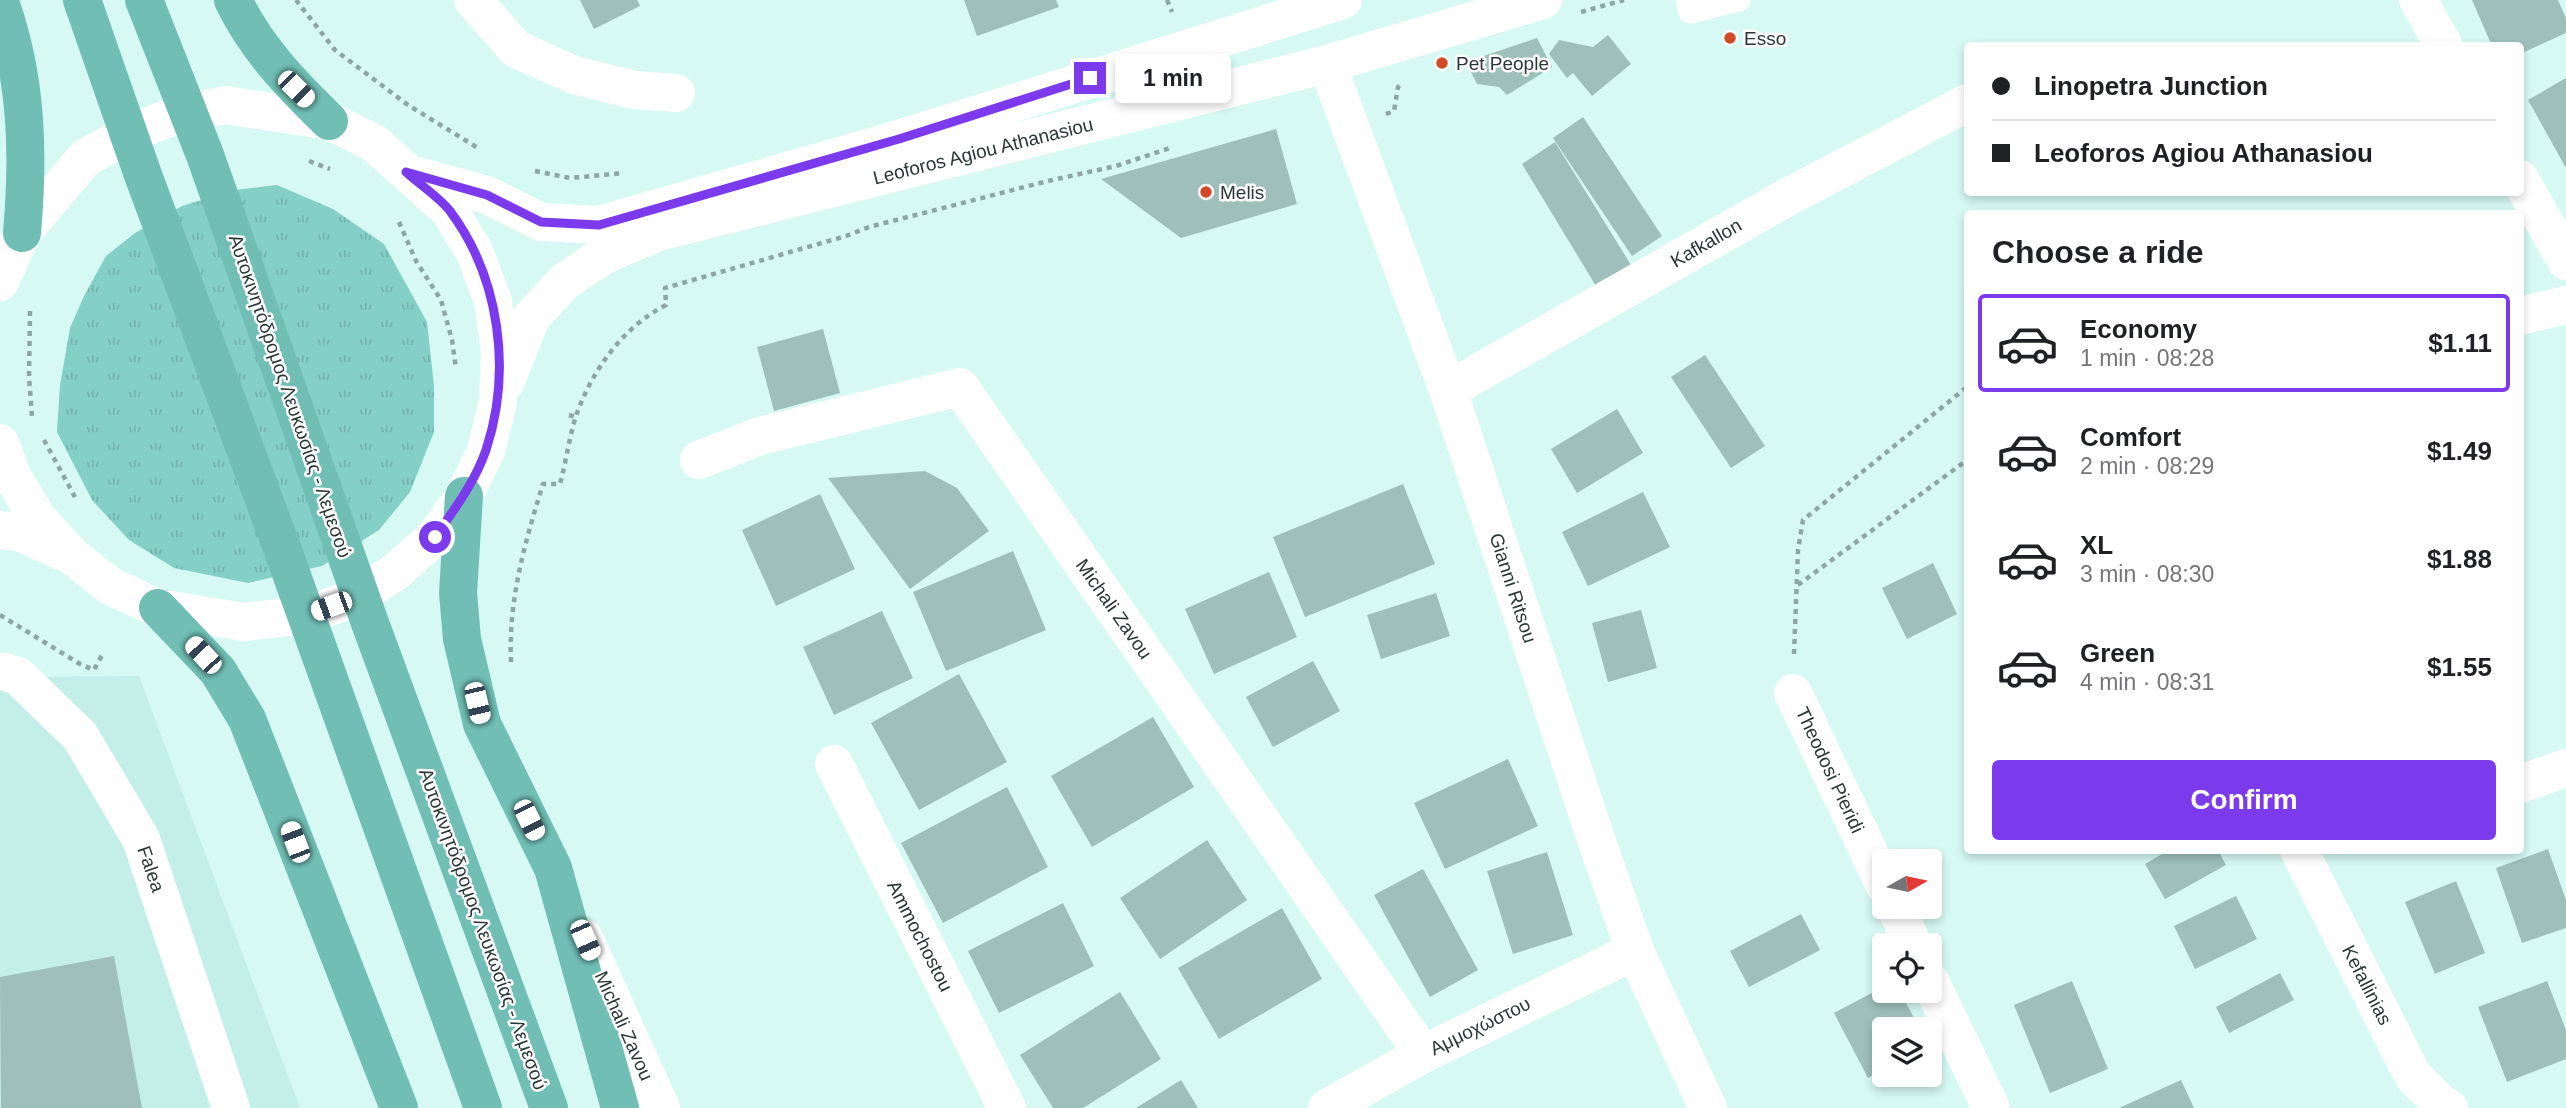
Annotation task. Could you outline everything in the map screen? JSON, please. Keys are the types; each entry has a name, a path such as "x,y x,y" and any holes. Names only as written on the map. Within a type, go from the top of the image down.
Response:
{"highway":[{"path":"82,0 143,175 282,548 483,1108"},
{"name":"Αυτοκινητόδρομος Λευκωσίας - Λεμεσού","path":"145,0 205,155 365,611 549,1108"},
{"path":"233,0 246,26 280,73 329,121"},
{"path":"0,2 10,30 24,105 27,178 22,233"},
{"path":"464,496 458,593 462,639 482,724 552,868 620,1108"},
{"path":"158,608 218,671 247,719 399,1108"}],"street":[{"path":"473,0 516,49 575,75 634,90 676,93"},
{"name":"Leoforos Agiou Athanasiou","path":"406,172 487,195 541,222 599,225 899,139 1343,0"},
{"path":"2418,0 2442,42"},
{"name":"Leoforos Agiou Athanasiou","path":"498,401 531,318 564,282 604,255 659,232 1559,7"},
{"name":"Gianni Ritsou","path":"1327,64 1448,390 1635,951 1708,1108"},
{"name":"Kafkallon","path":"1448,390 1772,206 1964,105"},
{"path":"0,280 22,233 85,158 132,132 180,114 226,106 329,121 374,142 449,210 475,253 493,301 500,351 498,401 486,451 464,496 435,537 394,573 355,598 307,615 244,622 158,608 112,587 72,556 38,519 12,476 0,443"},
{"path":"2524,186 2566,261"},
{"path":"2524,315 2566,305"},
{"name":"Michali Zavou","path":"699,460 760,436 960,387 1423,1054"},
{"path":"0,530 19,532 72,556"},
{"name":"Falea","path":"3,671 18,676 80,736 141,839 231,1108"},
{"name":"Theodosi Pieridi","path":"1793,693 1872,859"},
{"name":"Ammochostou","path":"834,764 1007,1108"},
{"path":"2524,783 2566,768"},
{"name":"Kefallinias","path":"2310,854 2413,1076 2440,1103 2449,1108"},
{"name":"Michali Zavou","path":"552,868 661,1108"},
{"name":"Αμμοχώστου","path":"1327,1108 1423,1054 1635,951"},
{"path":"1941,1003 1991,1108"}],"lane":[{"path":"1687,0 1690,12 1739,0"}],"path":[{"path":"296,0 335,50 408,105 486,153"},
{"path":"1559,7 1624,0"},
{"path":"1351,127 1394,111 1398,87 1406,78"},
{"path":"511,664 510,640 515,592 527,535 543,484 560,484 576,416 598,368 623,337 647,314 666,305 665,288 869,227 1116,166 1184,142"},
{"path":"307,160 339,173"},
{"path":"397,216 416,261 441,300 457,372"},
{"path":"32,420 29,313 34,301"},
{"path":"1793,693 1798,550 1803,520 1964,389"},
{"path":"569,415 576,416"},
{"path":"39,431 78,502"},
{"path":"1797,586 1964,462"},
{"path":"0,615 94,670 102,654"}],"shaded area":[{"path":"139,676 300,1108 0,1108 0,677"}],"green space":[{"path":"277,185 333,209 384,244 427,322 434,386 434,432 410,492 379,530 322,566 248,583 174,568 129,540 92,500 57,432 60,385 70,328 106,256 135,233 182,206 234,190"}],"building":[{"path":"580,0 637,0 640,6 594,29"},
{"path":"964,0 1056,0 1059,7 977,36"},
{"path":"2472,0 2558,0 2566,18 2566,33 2524,52 2524,42 2490,42"},
{"path":"1608,35 1631,64 1592,96 1573,73 1567,78 1549,54 1559,40 1593,47"},
{"path":"1537,38 1552,67 1507,95 1499,87 1477,84 1466,62"},
{"path":"2566,78 2566,168 2528,100"},
{"path":"1583,117 1662,236 1632,256 1553,138"},
{"name":"Melis","path":"1276,129 1297,204 1181,238 1101,179"},
{"path":"1555,142 1631,265 1596,286 1522,164"},
{"path":"823,329 840,393 774,411 757,347"},
{"path":"1705,355 1765,446 1731,468 1671,377"},
{"path":"1617,409 1643,453 1577,493 1551,449"},
{"path":"925,471 957,488 989,531 910,589 828,478"},
{"path":"1403,484 1435,564 1305,617 1273,537"},
{"path":"1643,492 1670,547 1588,586 1562,532"},
{"path":"820,494 855,569 776,606 742,530"},
{"path":"1013,551 1046,630 946,671 913,592"},
{"path":"1933,563 1957,614 1907,639 1882,588"},
{"path":"1269,572 1297,637 1214,674 1185,609"},
{"path":"1436,593 1450,636 1381,659 1367,615"},
{"path":"1641,610 1657,668 1608,682 1592,623"},
{"path":"882,611 913,678 834,715 803,647"},
{"path":"1313,661 1340,711 1273,747 1246,697"},
{"path":"959,674 1007,762 919,810 871,723"},
{"path":"1153,717 1194,787 1092,847 1051,776"},
{"path":"1508,759 1538,826 1445,869 1414,803"},
{"path":"1007,787 1048,867 943,923 901,843"},
{"path":"1207,840 1247,900 1160,959 1120,898"},
{"path":"2548,849 2566,900 2566,928 2522,943 2496,868"},
{"path":"1547,852 1573,935 1513,954 1487,871"},
{"path":"2162,854 2220,854 2226,865 2165,899 2145,864"},
{"path":"1423,869 1478,970 1430,997 1374,895"},
{"path":"2456,881 2485,953 2435,974 2405,902"},
{"path":"2236,896 2257,939 2195,969 2174,926"},
{"path":"1063,903 1094,966 999,1013 968,951"},
{"path":"1282,908 1322,979 1219,1039 1178,968"},
{"path":"1801,914 1820,950 1749,987 1730,951"},
{"path":"114,956 142,1108 1,1108 0,977"},
{"path":"2280,973 2294,1000 2229,1033 2216,1007"},
{"path":"2072,981 2108,1069 2050,1093 2014,1005"},
{"path":"2547,981 2566,1030 2566,1059 2507,1082 2478,1007"},
{"path":"1120,992 1161,1059 1083,1108 1053,1108 1020,1055"},
{"path":"1872,993 1872,1003 1906,1003 1914,1017 1872,1017 1872,1076 1868,1078 1834,1013"},
{"path":"1181,1080 1198,1108 1136,1108"},
{"path":"2181,1080 2194,1108 2119,1108"}],"place":[{"name":"Esso","path":"1730,38"},
{"name":"Pet People","path":"1442,63"},
{"name":"Melis","path":"1206,192"}],"route":[{"path":"435,537 464,496 486,451 498,401 500,351 493,301 475,253 449,210 406,172 487,195 541,222 599,225 899,139 1090,78"}]}
